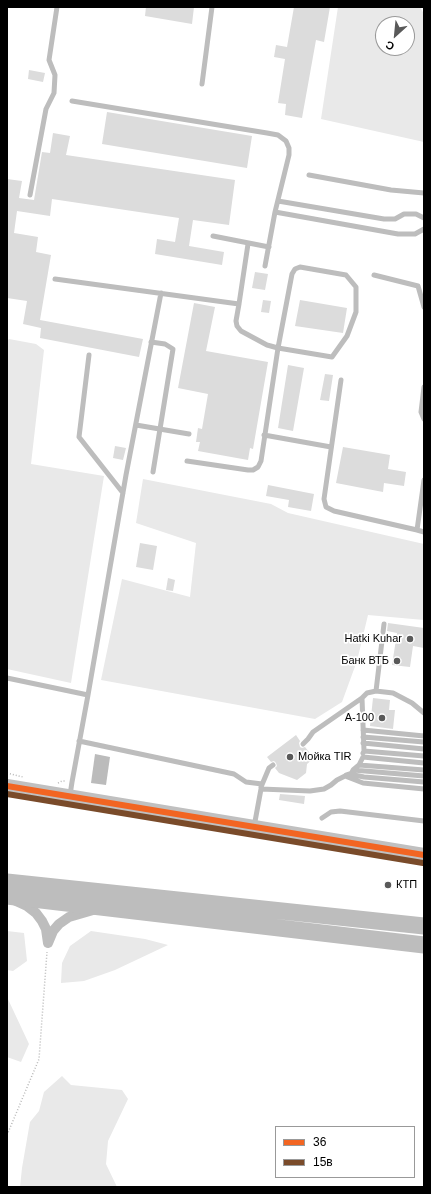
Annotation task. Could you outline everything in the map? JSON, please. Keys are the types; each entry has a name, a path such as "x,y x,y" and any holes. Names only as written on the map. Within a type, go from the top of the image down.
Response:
{"highway":[{"path":"7,882 424,926"},
{"path":"7,896 424,945"}],"main road":[{"path":"7,786 424,855"}],"street":[{"path":"7,896 27,906 36,913 46,929 48,944"},
{"path":"48,944 53,931 59,924 69,917 102,907"}],"lane":[{"path":"30,195 46,109 54,93 55,75 49,60 57,7"},
{"path":"202,84 212,7"},
{"path":"72,101 278,135 286,141 290,148 289,155 275,212 265,266"},
{"path":"309,175 391,190 424,192"},
{"path":"278,201 384,219 395,219 404,214 416,214 424,218"},
{"path":"275,212 398,234 415,234 424,229"},
{"path":"213,236 269,247"},
{"path":"187,461 248,470 253,470 258,467 261,461 278,348 292,274 295,269 300,267 346,275 356,287 356,312 347,336 332,357 278,348 267,345 241,331 237,326 236,321 248,244"},
{"path":"374,275 418,286 424,307"},
{"path":"55,278 239,304"},
{"path":"70,796 123,494 161,293"},
{"path":"151,342 165,344 173,350 153,472"},
{"path":"89,355 79,437 123,494"},
{"path":"341,380 324,499 326,506 334,511 424,532"},
{"path":"424,387 421,412 424,419"},
{"path":"136,425 190,434"},
{"path":"264,435 331,447"},
{"path":"417,530 424,480"},
{"path":"376,691 384,624"},
{"path":"7,678 88,695"},
{"path":"303,744 313,732 367,693 376,691 392,693 412,703 424,713"},
{"path":"79,741 234,774 246,782 261,787 310,791 324,789 332,786 337,780 359,765 363,757 364,730 362,698"},
{"path":"364,730 424,736"},
{"path":"363,737 424,742"},
{"path":"363,744 424,749"},
{"path":"364,751 424,756"},
{"path":"363,757 424,763"},
{"path":"254,827 261,787 273,765"},
{"path":"359,765 424,770"},
{"path":"349,773 424,776"},
{"path":"349,773 364,777 424,782"},
{"path":"349,773 363,783 424,789"},
{"path":"322,818 331,812 340,811 424,821"}],"path":[{"path":"7,1135 39,1059 48,944"}],"shaded area":[{"path":"338,7 420,7 424,14 424,142 321,119"},
{"path":"9,339 36,344 44,350 31,464 104,476 71,683 7,669 7,341"},
{"path":"143,479 271,504 288,513 424,544 424,620 368,615 357,661 342,702 315,719 101,680 122,579 190,597 196,543 136,523"},
{"path":"95,754 110,757 106,785 91,783"},
{"path":"7,931 24,933 27,961 13,971 7,970"},
{"path":"91,931 145,939 168,945 115,970 84,981 61,983 62,963 70,946"},
{"path":"7,997 29,1044 21,1062 7,1057"},
{"path":"62,1076 71,1085 122,1090 128,1099 108,1141 106,1164 117,1187 20,1187 30,1122 39,1111 44,1092"}],"building":[{"path":"146,7 194,7 192,24 145,16"},
{"path":"294,7 330,7 324,42 316,40 302,118 285,115 286,104 278,103 285,59 274,57 276,45 287,47"},
{"path":"29,70 45,73 43,82 28,79"},
{"path":"107,112 252,136 247,168 102,144"},
{"path":"53,133 70,136 66,155 235,180 229,225 193,220 189,246 224,252 222,265 155,254 157,239 175,242 179,218 52,199 50,216 17,211 14,233 38,237 36,252 51,255 40,320 143,339 139,357 40,338 41,328 23,324 27,301 7,298 7,179 22,181 19,198 34,200 42,152 50,153"},
{"path":"255,272 268,274 265,290 252,288"},
{"path":"263,300 271,301 269,313 261,312"},
{"path":"300,300 347,308 343,333 295,326"},
{"path":"194,303 215,307 206,351 268,362 253,449 250,448 248,460 198,451 200,442 196,442 198,428 202,429 208,394 178,388"},
{"path":"288,365 304,368 293,431 278,428"},
{"path":"325,374 333,375 329,401 320,400"},
{"path":"115,446 126,448 123,460 113,458"},
{"path":"343,447 390,455 388,469 406,472 404,486 384,483 383,492 336,483"},
{"path":"268,485 314,494 311,511 288,507 289,500 266,496"},
{"path":"140,543 157,546 153,570 136,567"},
{"path":"168,578 175,580 173,591 166,590"},
{"name":"Hatki Kuhar","path":"388,623 424,628 424,648 413,646 410,667 392,665 397,633 387,631"},
{"name":"А-100","path":"373,698 390,700 389,710 395,710 393,729 370,726"},
{"name":"Мойка TIR","path":"296,735 300,741 300,747 305,747 314,758 307,764 306,773 297,780 279,773 275,768 277,766 276,763 274,761 271,762 267,757"},
{"path":"280,794 305,796 304,804 279,800"}],"transit line":[{"name":"36","path":"7,786 424,855"},
{"name":"15в","path":"7,794 423,863"}],"place":[{"name":"Hatki Kuhar","path":"410,639"},
{"name":"Банк ВТБ","path":"397,661"},
{"name":"А-100","path":"382,718"},
{"name":"Мойка TIR","path":"290,757"},
{"name":"КТП","path":"388,885"}]}
